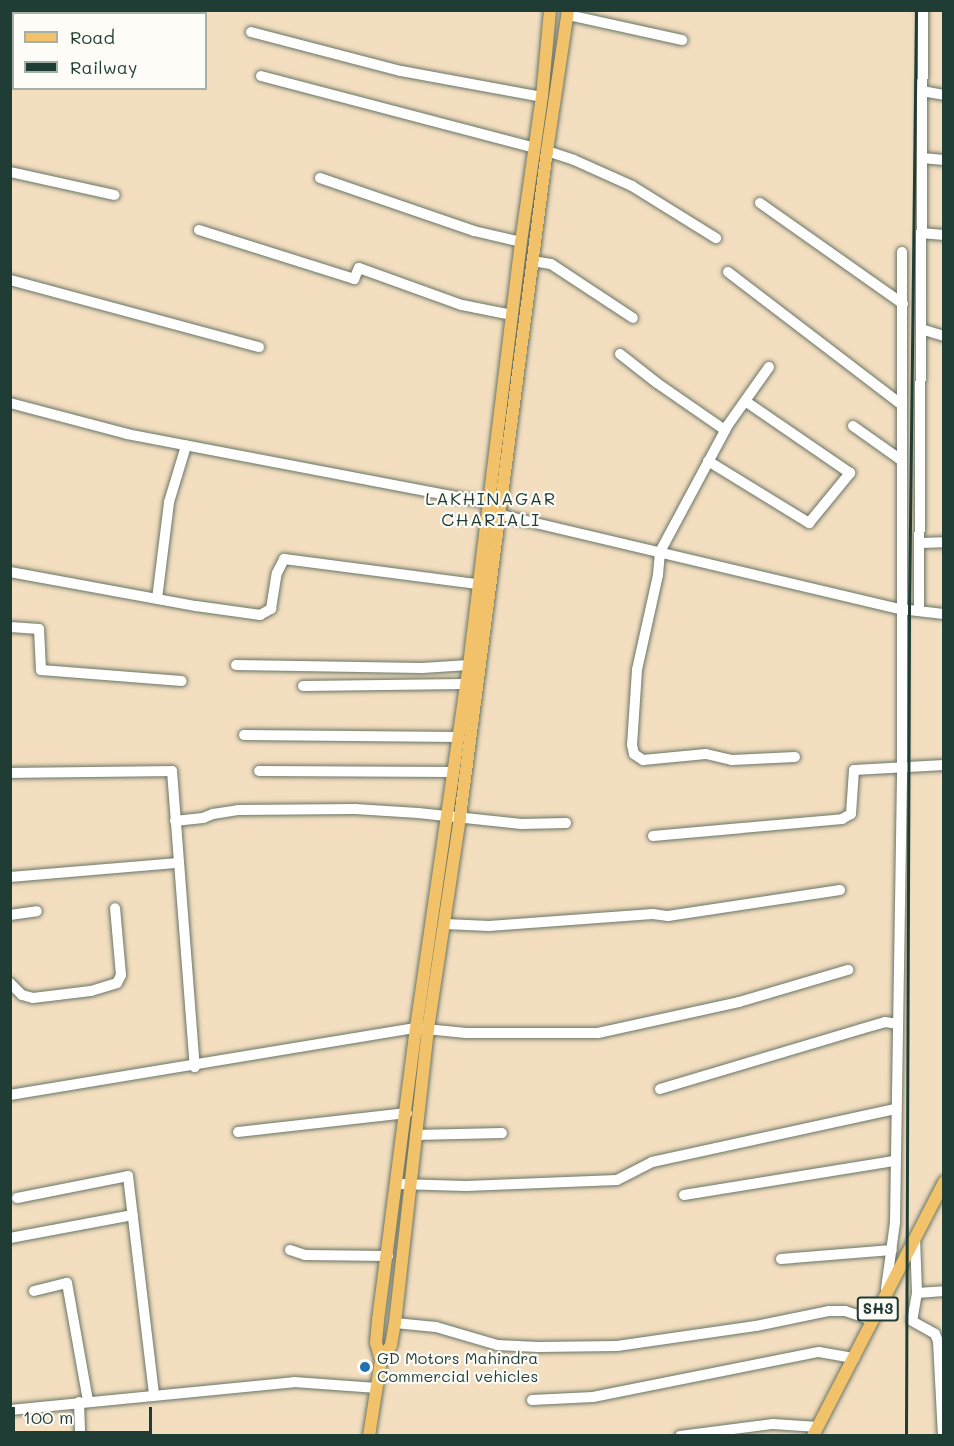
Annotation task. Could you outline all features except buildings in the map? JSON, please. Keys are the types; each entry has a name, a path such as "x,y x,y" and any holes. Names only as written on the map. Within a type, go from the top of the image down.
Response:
{"main road":[{"path":"381,1359 392,1345 412,1185 422,1029 445,924 454,816 454,772 469,665 477,584 492,510 532,261 550,10"},
{"path":"369,1436 381,1359 376,1343 407,1113 454,816 492,510 521,243 568,13"},
{"name":"SH3","path":"815,1431 944,1182"}],"street":[{"path":"919,610 923,10"},
{"path":"568,13 682,40"},
{"path":"251,32 401,71 542,97"},
{"path":"261,76 574,160 632,186 716,238"},
{"path":"922,91 944,95"},
{"path":"922,158 944,160"},
{"path":"10,172 115,195"},
{"path":"320,178 474,231 521,243"},
{"path":"759,203 903,304"},
{"path":"199,230 354,279 359,268 462,305 512,315"},
{"path":"921,233 944,235"},
{"path":"886,1292 892,1250 895,1161 902,768 900,609 902,252"},
{"path":"532,261 551,264 633,318"},
{"path":"728,272 902,405"},
{"path":"10,280 259,347"},
{"path":"921,329 944,336"},
{"path":"620,354 657,384 725,430"},
{"path":"769,367 725,430 660,552 637,670 633,708 634,754 643,760 706,754 732,760 795,758"},
{"path":"708,462 809,523 850,473 745,401"},
{"path":"10,402 127,434 492,510 900,609 944,614"},
{"path":"853,426 901,460"},
{"path":"157,599 169,502 186,446"},
{"path":"920,543 944,542"},
{"path":"10,572 260,615 271,609 277,573 284,559 477,584"},
{"path":"10,627 39,629 41,670 182,681"},
{"path":"236,665 422,668 469,665"},
{"path":"303,686 465,684"},
{"path":"244,735 459,737"},
{"path":"653,837 842,819 851,814 854,770 944,765"},
{"path":"10,773 151,774 172,771 195,1066"},
{"path":"259,771 454,772"},
{"path":"175,820 250,810 355,809 454,816 520,824 566,823"},
{"path":"10,877 178,863"},
{"path":"445,924 489,926 653,914 668,916 840,890"},
{"path":"10,983 22,995 33,998 91,991 117,983 121,975 115,908"},
{"path":"10,915 37,911"},
{"path":"10,1095 422,1029 466,1033 598,1033 739,1002 848,970"},
{"path":"660,1089 885,1022 898,1024"},
{"path":"398,1184 466,1186 617,1180 628,1177 636,1169 652,1162 896,1109"},
{"path":"238,1132 407,1113"},
{"path":"415,1134 502,1133"},
{"path":"684,1195 895,1161"},
{"path":"17,1198 128,1176 154,1395"},
{"path":"10,1238 133,1215"},
{"path":"915,1238 917,1293 912,1321 932,1333 938,1341 943,1436"},
{"path":"291,1250 305,1255 388,1256"},
{"path":"782,1259 892,1250"},
{"path":"34,1291 67,1283 84,1401 80,1436"},
{"path":"917,1293 944,1291"},
{"path":"395,1323 421,1323 497,1345 538,1347 617,1346 736,1329 829,1311 845,1311 872,1320"},
{"path":"932,1333 944,1328"},
{"path":"532,1400 593,1397 819,1352 854,1358"},
{"path":"10,1410 294,1382 377,1388"},
{"path":"680,1436 773,1424 815,1431"}],"railway":[{"path":"906,1436 909,610 916,10"}],"place":[{"name":"GD Motors Mahindra Commercial vehicles","path":"365,1367"}],"district":[{"name":"LAKHINAGAR CHARIALI","path":"491,509"}]}
